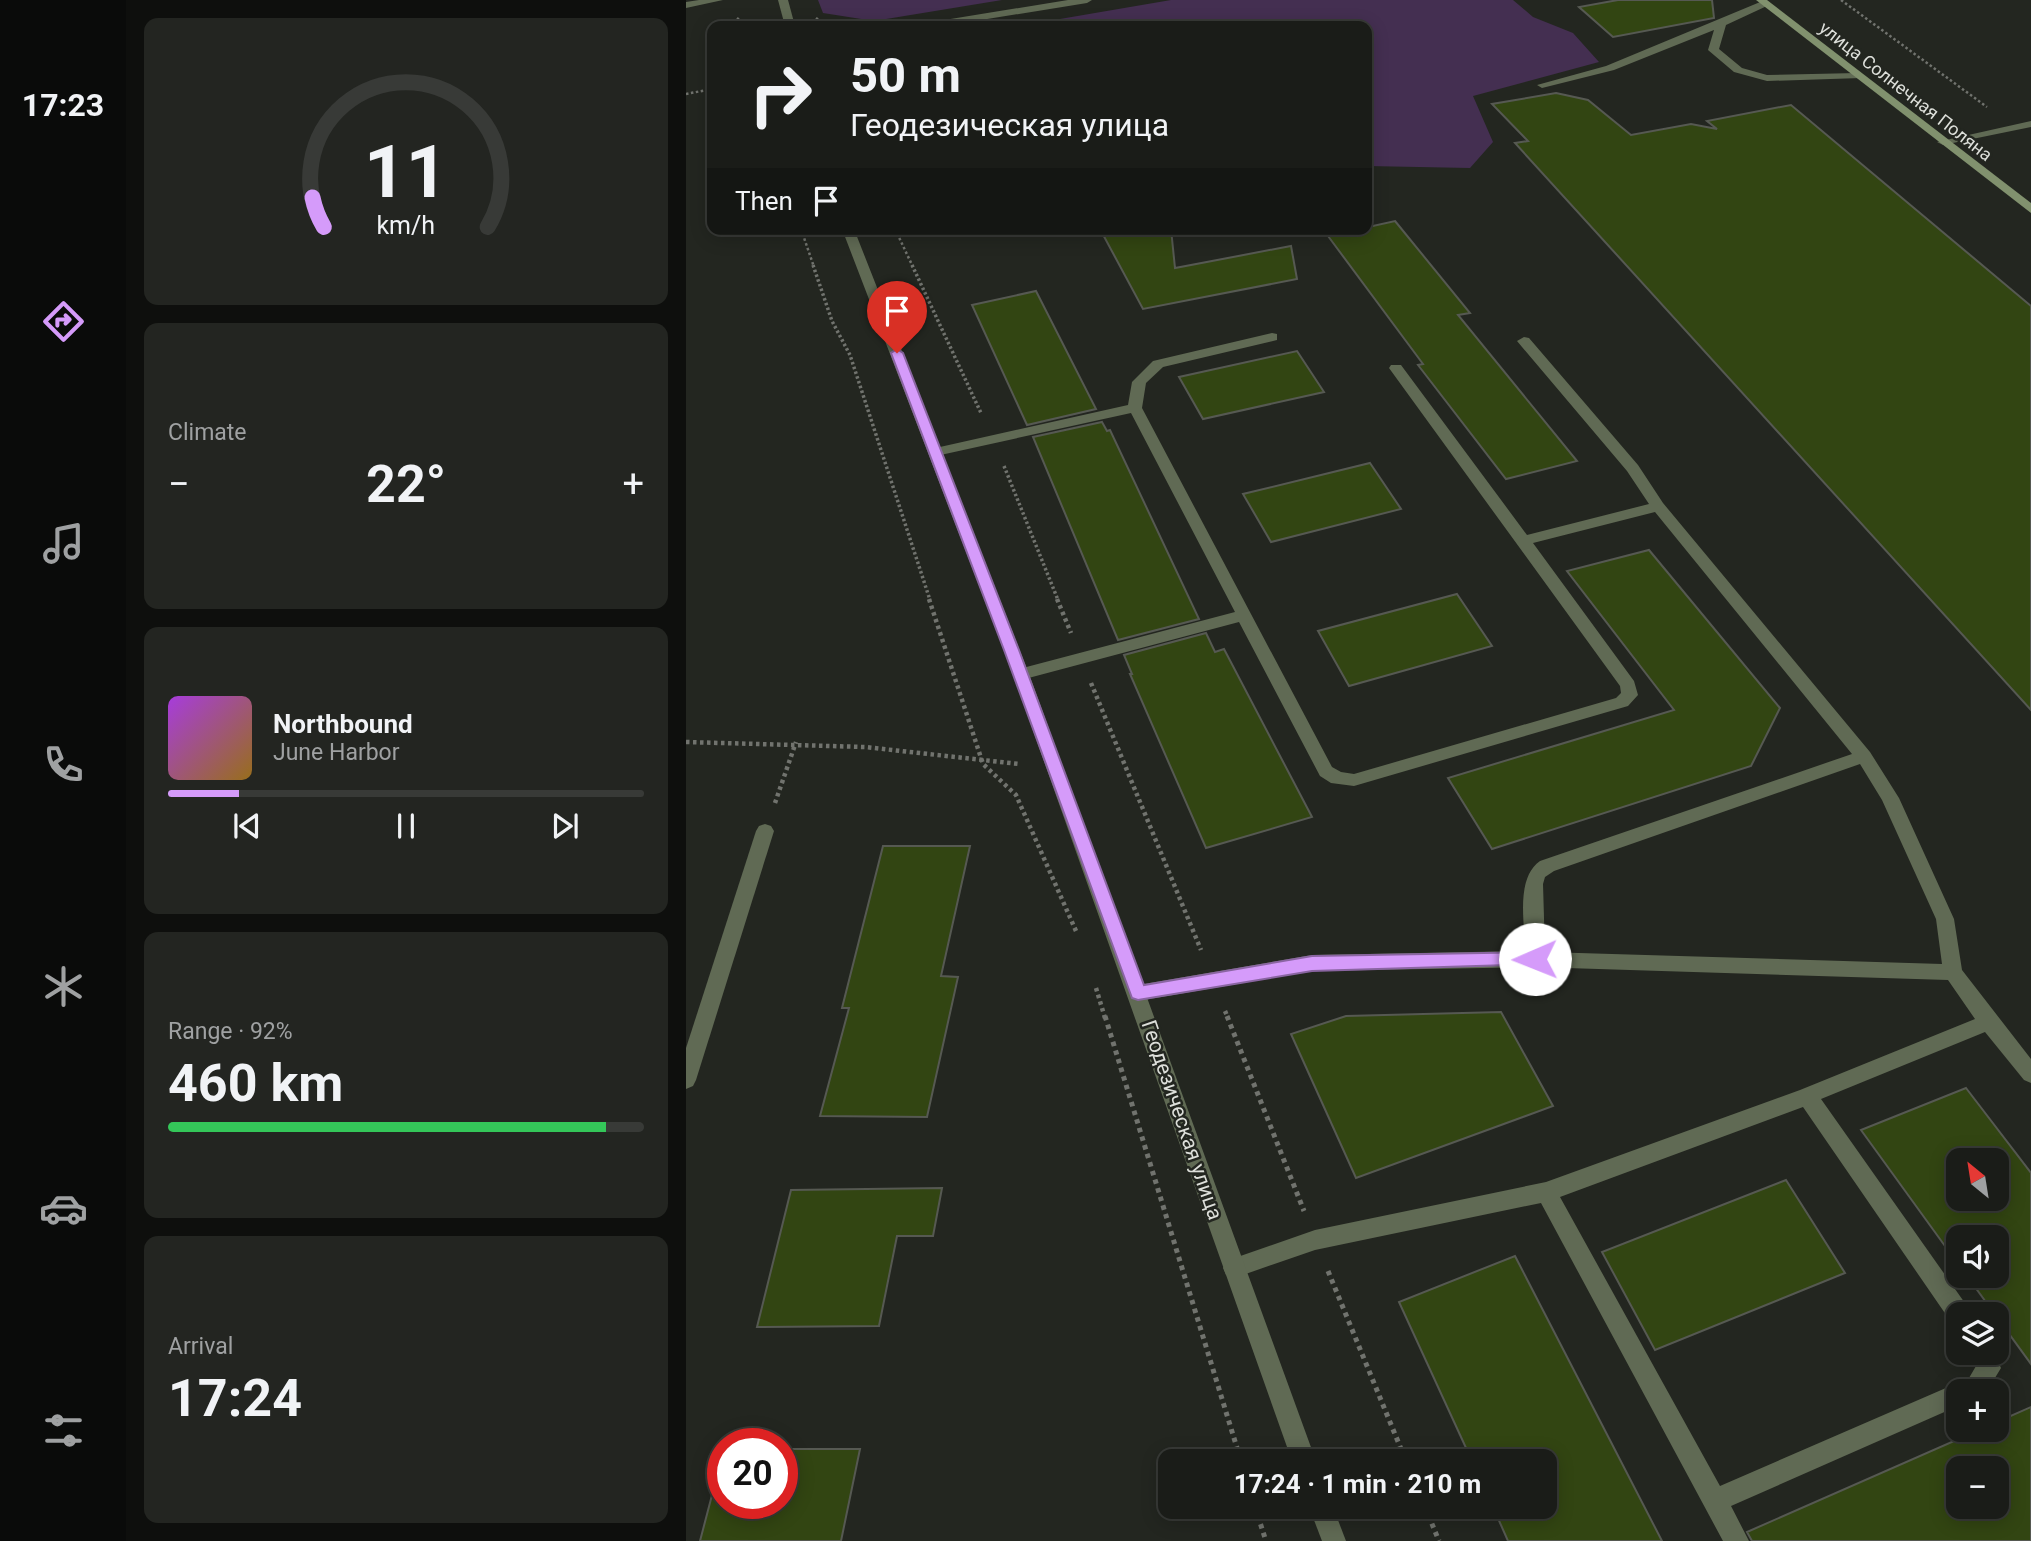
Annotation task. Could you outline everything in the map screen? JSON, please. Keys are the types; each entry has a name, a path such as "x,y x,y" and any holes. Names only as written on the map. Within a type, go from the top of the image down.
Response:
{"street":[{"path":"686,5 718,0"},
{"path":"783,0 789,21"},
{"path":"957,21 1087,0"},
{"path":"1542,85 1610,68 1721,23 1763,2"},
{"name":"улица Солнечная Поляна","path":"1763,2 2031,209"},
{"path":"1721,23 1713,50 1738,71 1767,78 1857,76"},
{"path":"1943,142 2031,124"},
{"name":"Геодезическая улица","path":"850,235 1021,674 1051,763 1138,993 1300,1449"},
{"path":"1272,337 1158,364 1139,382 1135,408 1326,771 1337,778 1354,780 1622,702 1630,695 1628,685 1396,368"},
{"path":"1524,341 1633,468 1658,506 1864,756 1890,798 1945,919 1953,972 2031,1074"},
{"path":"936,452 1135,408"},
{"path":"1523,541 1658,506"},
{"path":"1021,674 1245,615"},
{"path":"1535,959 1534,884 1537,873 1547,866 1864,756"},
{"path":"686,1080 765,831"},
{"path":"1138,993 1213,978 1312,964 1535,959 1953,972"},
{"path":"1234,1268 1315,1240 1546,1192 1807,1096 1989,1022"},
{"path":"1807,1096 1951,1302"},
{"path":"1546,1192 1737,1541"},
{"path":"1715,1501 1946,1399"},
{"path":"1326,1519 1334,1541"}],"path":[{"path":"1841,0 2015,127"},
{"path":"686,94 707,90"},
{"path":"804,235 832,321 850,355 983,764 1016,795 1080,940"},
{"path":"898,235 994,439 1401,1449"},
{"path":"686,742 796,742 894,750 983,764 1051,763"},
{"path":"765,831 796,742"},
{"path":"1093,979 1237,1449"},
{"path":"1259,1519 1266,1541"},
{"path":"1430,1519 1439,1541"}],"shaded area":[{"path":"818,0 1002,0 874,21 823,13"},
{"path":"1171,0 1513,0 1533,17 1573,33 1599,62 1473,96 1493,142 1470,168 1372,166 1372,21 1048,21"}],"building":[{"path":"1618,0 1712,0 1714,18 1613,37 1579,7"},
{"path":"1556,93 1588,100 1631,135 1691,124 1717,129 1707,121 1791,105 2031,306 2031,710 1515,143 1528,141 1492,104"},
{"path":"1395,221 1470,313 1458,315 1577,461 1506,479 1418,365 1423,364 1328,236 1372,235 1372,226"},
{"path":"1103,235 1172,235 1175,268 1291,246 1297,279 1143,309"},
{"path":"1036,291 1096,409 1027,425 972,305"},
{"path":"1297,351 1324,392 1203,419 1179,377"},
{"path":"1102,422 1107,431 1110,430 1199,619 1118,640 1033,437"},
{"path":"1370,463 1401,509 1271,542 1243,494"},
{"path":"1649,550 1780,708 1751,766 1492,849 1448,778 1674,710 1567,571"},
{"path":"1457,594 1492,646 1349,686 1318,631"},
{"path":"1206,633 1215,652 1224,649 1312,817 1206,848 1124,655"},
{"path":"883,846 970,846 941,976 958,977 927,1117 820,1116 849,1008 842,1008"},
{"path":"1501,1012 1553,1106 1356,1178 1291,1034 1346,1016"},
{"path":"1966,1088 2031,1173 2031,1364 2009,1334 2009,1302 1986,1302 1976,1288 2009,1288 2009,1225 1946,1225 1946,1247 1861,1130"},
{"path":"1786,1180 1845,1273 1655,1350 1602,1252"},
{"path":"942,1188 933,1236 897,1236 879,1326 757,1327 791,1190"},
{"path":"1515,1256 1662,1541 1508,1541 1498,1519 1557,1519 1557,1449 1466,1449 1399,1302"},
{"path":"2031,1407 2031,1541 1752,1541 1747,1532 1952,1442 2009,1442 2009,1417"},
{"path":"798,1449 860,1449 841,1541 700,1541 707,1514 707,1519 798,1519"}],"route":[{"path":"897,353 1012,650 1051,763 1138,993 1213,978 1312,964 1535,959"}]}
